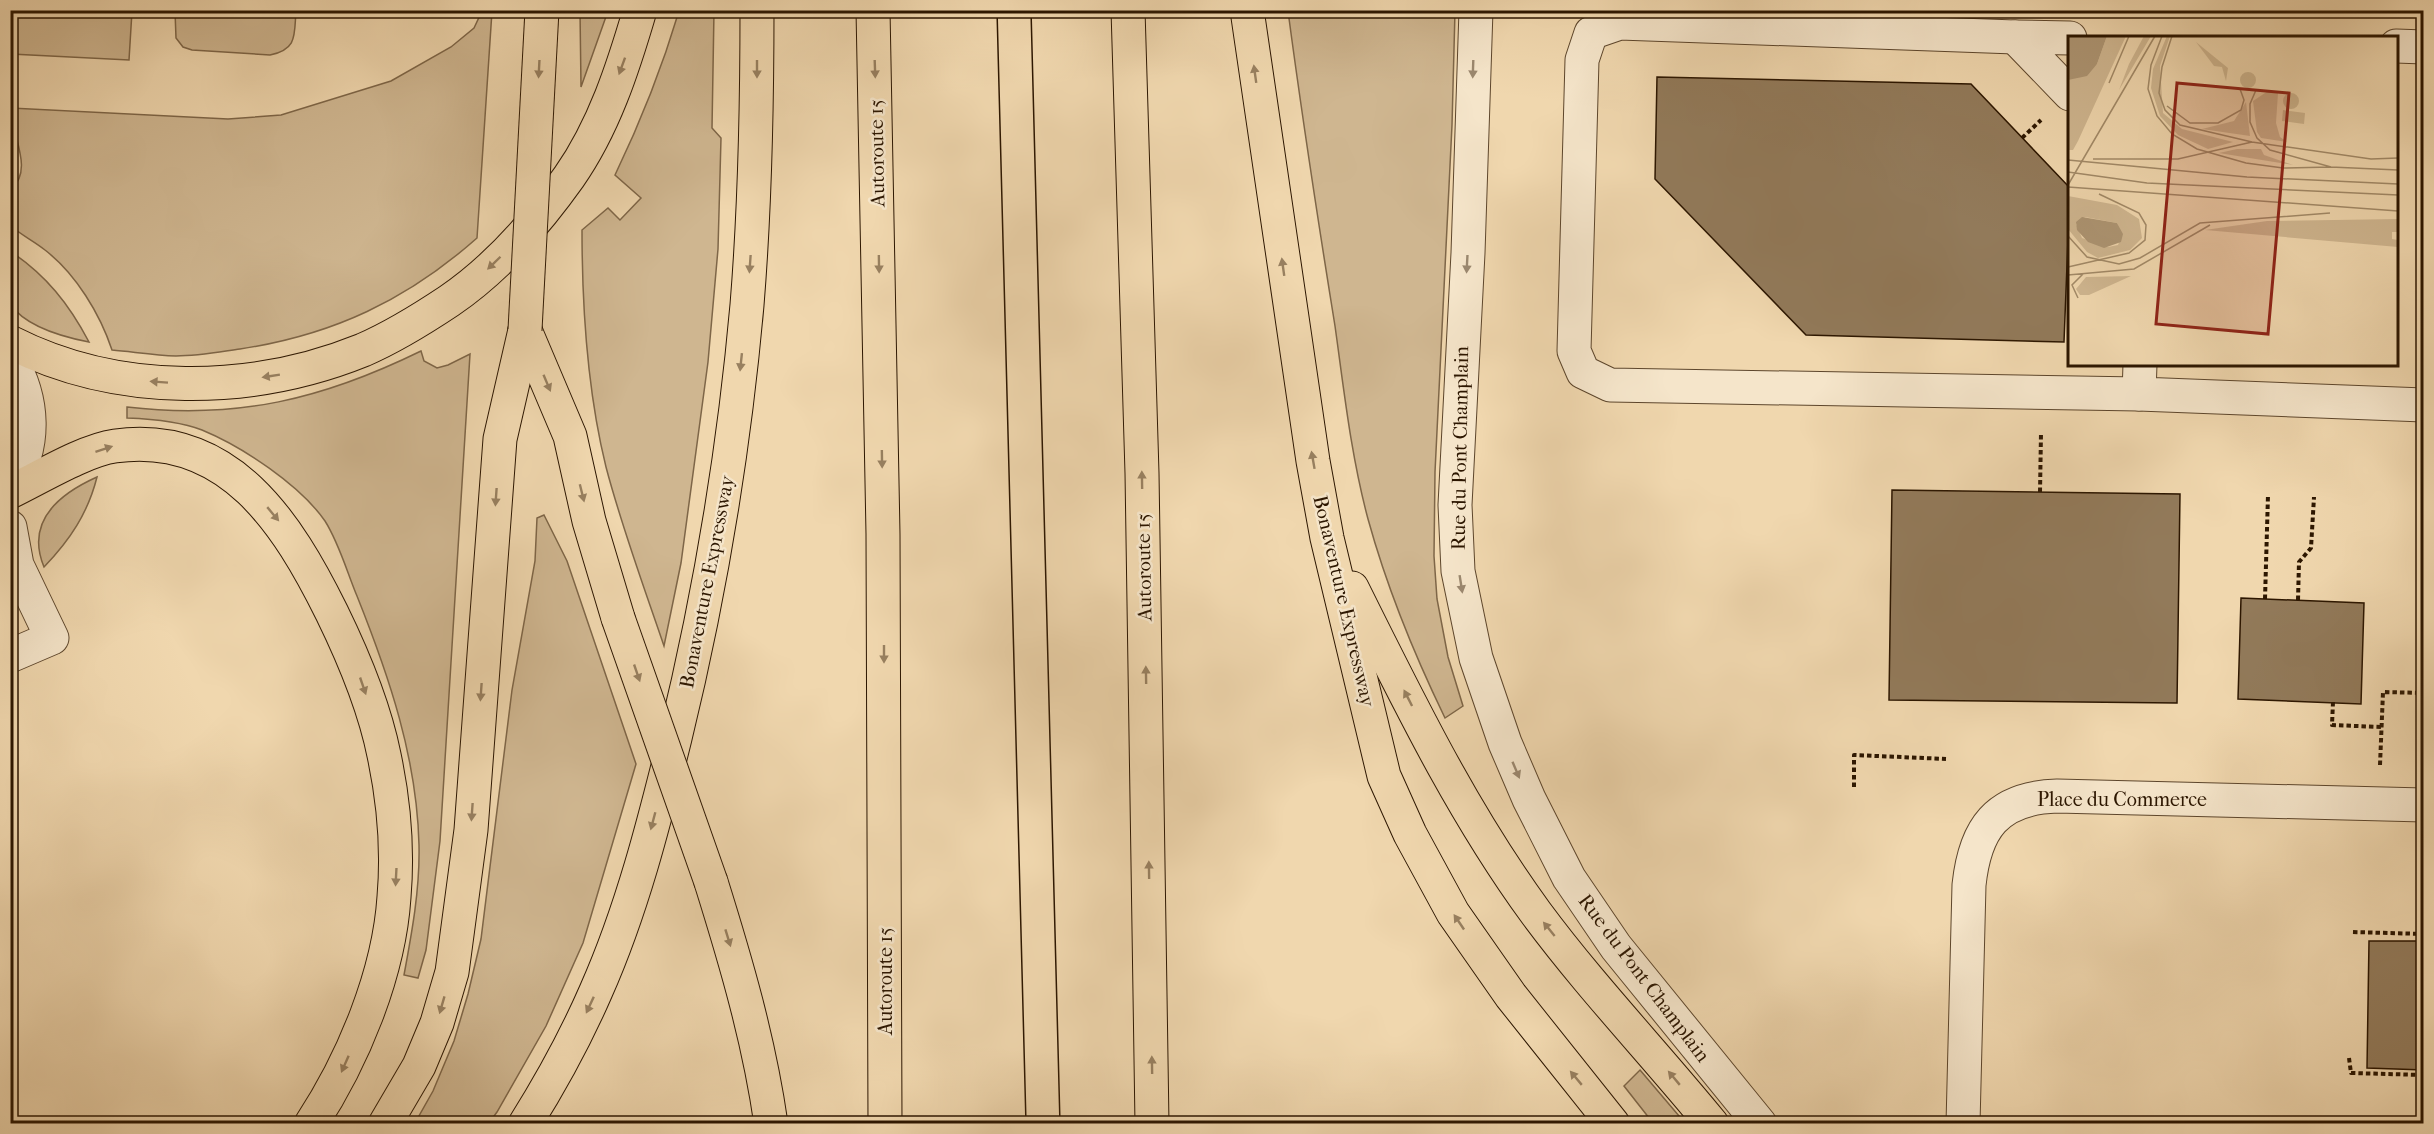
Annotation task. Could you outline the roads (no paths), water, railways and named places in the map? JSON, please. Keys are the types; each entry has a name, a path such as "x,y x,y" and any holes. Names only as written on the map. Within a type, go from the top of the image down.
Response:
{"highway":[{"path":"385,1124 419,1066 437,1023 452,972 471,830 500,439 525,330 542,10"},
{"path":"10,342 41,358 76,369 125,379 184,384 295,372 364,349 392,335 451,300 478,278 515,242 569,177 592,139 612,95 640,10"},
{"name":"Bonaventure Expressway","path":"525,1124 578,1030 615,945 641,867 697,648 726,484 747,304 754,203 757,10"},
{"name":"Autoroute 15","path":"873,10 884,534 885,1124"},
{"name":"Autoroute 15","path":"1128,10 1144,542 1152,1124"},
{"name":"Bonaventure Expressway","path":"1246,10 1290,317 1327,538 1384,776 1410,834 1447,903 1479,952 1553,1051 1613,1124"},
{"path":"525,330 570,436 590,521 618,618 711,882 745,994 758,1049 771,1124"},
{"path":"10,492 75,460 113,446 150,445 191,453 231,474 247,486 273,514 303,556 346,641 362,681 384,753 394,825 396,864 394,901 382,963 366,1015 342,1071 311,1124"},
{"path":"1327,538 1434,751 1498,857 1564,948 1712,1124"}],"street":[{"name":"Rue du Pont Champlain","path":"1476,10 1468,253 1455,505 1458,571 1476,658 1508,752 1569,878 1616,947 1760,1124"},
{"path":"2068,38 1620,23 1592,33 1582,60 1574,351 1583,372 1611,385 2139,379 2424,405"},
{"path":"2015,37 2068,92"},
{"path":"2398,46 2424,47"},
{"path":"10,358 27,394 30,430 22,465 10,487"},
{"path":"10,527 17,565 52,638 10,656"},
{"name":"Place du Commerce","path":"1963,1124 1971,864 1983,830 2001,812 2024,800 2056,796 2424,805"}],"tram line":[{"path":"997,10 1026,1124"},
{"path":"1031,10 1060,1124"}]}
